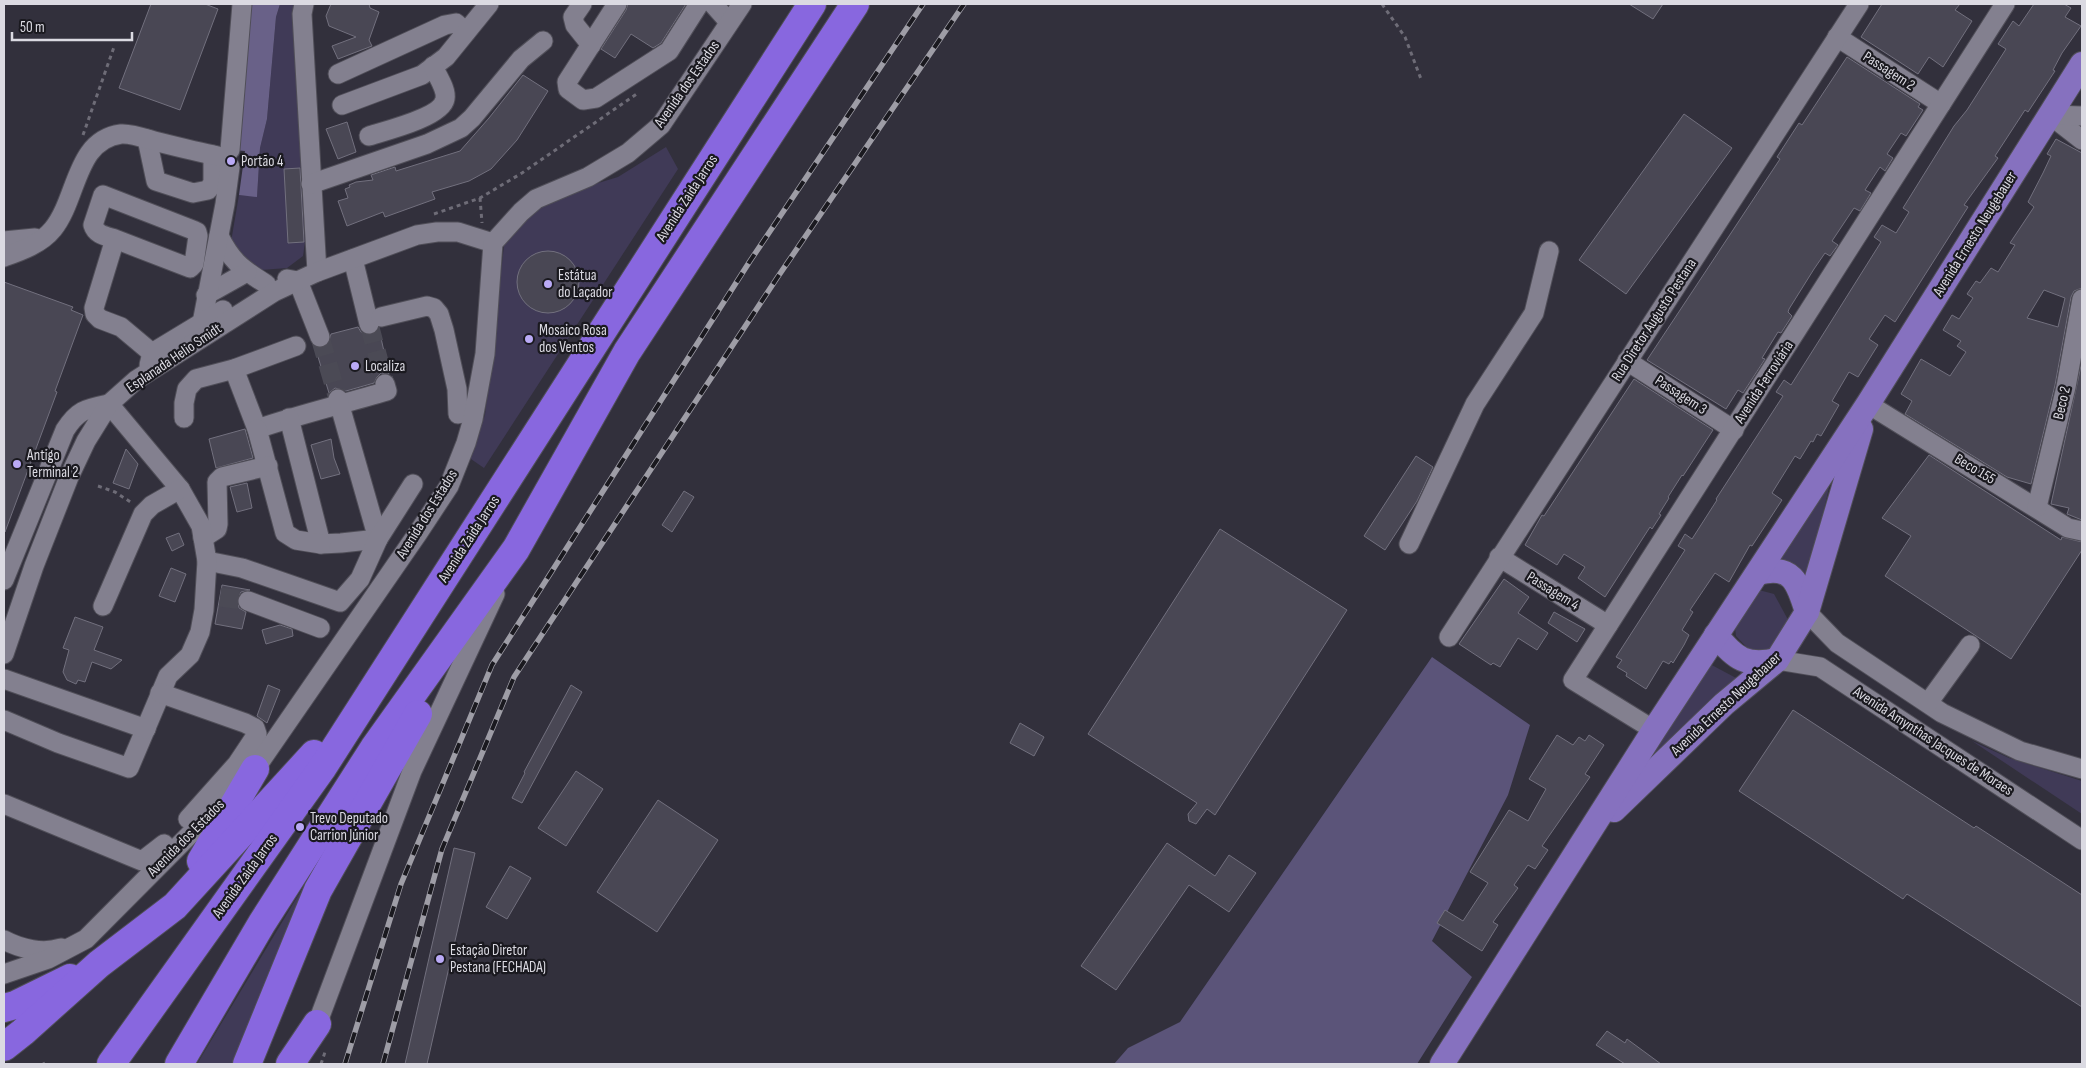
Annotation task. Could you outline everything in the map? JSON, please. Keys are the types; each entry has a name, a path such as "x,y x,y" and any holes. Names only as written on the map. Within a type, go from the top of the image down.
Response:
{"highway":[{"name":"Avenida Zaida Jarros","path":"111,1062 324,767 812,4"},
{"path":"247,1064 318,890 392,759 516,549 627,352 855,4"},
{"path":"180,1064 262,923 374,748 516,549"},
{"path":"4,1047 24,1032 99,964 175,906 368,696"},
{"path":"175,906 254,769"},
{"path":"4,1008 15,1005 99,964"},
{"path":"290,1064 317,1024"}],"main road":[{"name":"Avenida Ernesto Neugebauer","path":"1442,1064 1654,730 1868,404 2082,64"},
{"name":"Avenida Ernesto Neugebauer","path":"1588,836 1724,704 1777,660 1807,612 1868,404"},
{"path":"1758,573 1771,570 1784,572 1792,577 1798,584 1807,612"},
{"path":"1716,635 1733,654 1747,663 1762,664 1777,660"}],"street":[{"path":"147,139 156,181 193,193 208,190 213,183 223,157 231,126 242,4"},
{"path":"304,4 302,14 317,272"},
{"path":"342,105 422,75 446,57 489,4"},
{"path":"582,4 573,17 575,25 591,45"},
{"path":"616,4 568,82 567,86 583,100 596,98 669,51 699,4"},
{"path":"713,4 729,22"},
{"name":"Avenida dos Estados","path":"86,939 254,769 449,486 466,443 485,354 487,241 536,199 588,177 646,140 661,125 742,4"},
{"name":"Rua Diretor Augusto Pestana","path":"1449,637 1499,557 1859,4"},
{"name":"Avenida Ferroviária","path":"1654,730 1573,680 2005,4"},
{"path":"338,74 446,25 456,23 466,32"},
{"name":"Passagem 2","path":"1837,37 1941,104"},
{"path":"311,184 427,144 461,128 477,112 521,59 543,41"},
{"path":"370,136 421,119 445,102 445,94 433,66"},
{"path":"2050,115 2082,116"},
{"path":"2050,115 2082,140"},
{"path":"192,151 209,147 231,126"},
{"path":"4,257 22,251 54,228 73,193 86,154 104,138 123,134 223,157"},
{"path":"202,323 218,236 223,157"},
{"path":"103,195 197,232 198,236 194,264 190,268 115,239 94,230 93,225 103,195"},
{"name":"Esplanada Helio Smidt","path":"4,654 34,566 69,477 86,441 108,404 136,380 274,292 317,272 417,235 437,232 458,232 487,241"},
{"path":"218,236 229,256 247,272 266,284"},
{"path":"4,241 44,237"},
{"path":"115,239 94,308 95,314 100,319 121,327 152,353"},
{"path":"1409,544 1475,404 1534,313 1549,251"},
{"path":"353,259 375,320 427,306 434,308 439,314 457,389 458,414"},
{"path":"206,295 247,272"},
{"path":"148,374 152,353 266,284 285,279 298,281 320,337"},
{"name":"Beco 2","path":"2037,507 2066,387 2082,299"},
{"path":"184,418 184,403 187,389 196,379 234,369 296,346"},
{"name":"Passagem 3","path":"1627,360 1734,430"},
{"path":"234,369 257,429 286,533 296,540 321,544 378,539"},
{"path":"257,429 386,388"},
{"path":"339,402 378,539"},
{"path":"4,580 65,430 74,416 88,408 108,404 180,490 200,526 213,595 190,654 168,676 129,768 58,743 4,720"},
{"name":"Beco 155","path":"1868,404 2037,507 2068,528 2082,531"},
{"path":"289,418 321,544"},
{"path":"203,538 217,529 217,482 222,477 268,466"},
{"path":"207,562 242,568 340,602 360,579 378,539 412,484"},
{"path":"103,606 143,514 152,505 180,490"},
{"path":"302,1064 412,771 516,549"},
{"name":"Passagem 4","path":"1499,557 1608,625"},
{"path":"248,602 320,628"},
{"name":"Avenida Amynthas Jacques de Moraes","path":"1807,612 1836,644 1942,713 2020,750 2082,769"},
{"path":"1928,703 1970,646"},
{"name":"Avenida Amynthas Jacques de Moraes","path":"1777,660 1820,667 2082,840"},
{"path":"4,679 146,729"},
{"path":"4,804 145,861 187,820 230,773 257,734 255,728 245,723 160,693"},
{"path":"4,940 15,946 30,949 54,950 86,939"},
{"path":"4,974 48,959 86,939"}],"path":[{"path":"1382,4 1405,37 1421,79"},
{"path":"82,136 114,47"},
{"path":"428,216 480,198 522,173 641,91"},
{"path":"480,198 483,231 487,241"},
{"path":"98,486 128,499 143,514"}],"shaded area":[{"path":"251,4 280,4 276,17 267,119 260,148 257,197 239,195 245,151 233,150"},
{"path":"280,4 297,4 305,242 303,256 287,268 261,270 245,260 231,242 239,195 257,196 260,148 267,119 276,17"},
{"path":"666,147 678,169 484,468 468,457 485,415 505,237 552,197 618,177"},
{"path":"1832,474 1806,589 1772,559"},
{"path":"1755,589 1774,594 1793,629 1775,651 1753,654 1736,636 1734,618"},
{"path":"1432,657 1530,725 1508,795 1432,941 1472,977 1417,1064 1114,1064 1128,1048 1180,1022"},
{"path":"1708,663 1736,678 1650,758"},
{"path":"1972,741 2009,758 2082,781 2082,814"},
{"path":"323,854 236,1064 197,1064"}],"building":[{"path":"151,4 205,4 218,9 180,110 119,88"},
{"path":"331,4 369,4 370,8 379,12 369,40 372,46 338,59 332,46 356,37 329,26 326,16"},
{"path":"628,4 686,4 661,43 653,48 631,34 615,58 601,49"},
{"path":"1629,4 1663,4 1653,19"},
{"path":"1882,4 1960,4 1955,10 1972,21 1943,67 1929,57 1918,74 1861,37"},
{"path":"2034,4 2064,4 2071,8 2065,17 2081,26 2062,53 2053,70 2055,71 2028,112 2025,110 1995,156 1998,158 1964,205 1968,207 1895,322 1885,315 1869,339 1878,345 1858,377 1849,372 1832,401 1839,405 1821,436 1817,434 1800,459 1795,456 1772,493 1782,500 1752,546 1750,545 1729,582 1715,573 1690,610 1693,612 1682,630 1689,635 1684,645 1673,663 1671,661 1669,664 1663,661 1646,689 1626,676 1627,673 1617,667 1622,660 1616,657 1685,550 1678,546 1685,534 1692,539 1717,500 1783,396 1776,392 1784,380 1791,385 1881,242 1874,237 1882,225 1896,233 1909,212 1903,208 1954,126 1967,110 2006,49 1998,44 2013,21 2019,26"},
{"path":"1847,57 1920,104 1918,107 1923,110 1906,136 1901,133 1887,154 1893,158 1885,171 1880,167 1865,190 1871,193 1860,211 1854,208 1832,241 1838,245 1830,256 1825,253 1814,269 1789,309 1788,312 1792,316 1781,333 1778,332 1762,358 1765,359 1743,393 1738,390 1726,409 1647,360 1780,159 1777,157 1799,123 1802,125"},
{"path":"523,75 548,91 517,140 491,169 469,181 432,192 435,199 385,217 383,212 347,226 338,201 348,198 345,189 350,187 349,185 356,182 373,180 371,175 395,167 396,171 460,151"},
{"path":"1684,114 1732,148 1626,294 1579,260"},
{"path":"347,122 356,152 338,159 326,129"},
{"path":"2056,139 2082,153 2082,288 2074,291 2071,297 2055,385 2031,484 2007,477 1905,414 1912,401 1901,394 1921,359 1950,376 1966,352 1957,346 1961,341 1943,330 1952,315 1959,319 1973,298 1967,294 1976,281 1980,283 1991,268 1998,272 2015,245 2010,243 2034,207 2028,202 2051,156 2047,154","holes":["2044,290 2065,298 2058,327 2027,318"]},
{"path":"300,168 304,242 288,243 284,169"},
{"name":"Estátua do Laçador","path":"548,251 560,253 570,260 577,270 579,282 577,294 570,304 560,311 548,313 536,311 526,304 519,294 517,282 519,270 526,260 536,253"},
{"name":"Antigo Terminal 2","path":"4,282 73,307 71,310 83,315 55,391 57,392 5,532"},
{"name":"Localiza","path":"358,327 366,335 372,335 379,329 389,374 381,373 374,383 346,391 335,388 329,393 315,347 324,348 328,344 331,334"},
{"path":"2082,361 2082,520 2067,514 2069,508 2051,504"},
{"path":"1634,379 1713,430 1668,497 1659,514 1661,515 1652,529 1650,527 1605,597 1578,578 1585,567 1564,554 1557,565 1525,545 1542,515 1544,516"},
{"path":"245,429 253,458 216,468 209,439"},
{"path":"331,439 334,458 340,474 321,479 311,445"},
{"path":"126,449 138,464 129,489 113,483"},
{"path":"1929,455 2061,540 2062,537 2082,542 2082,550 2011,659 1885,576 1911,536 1882,518"},
{"path":"1416,456 1433,467 1417,501 1385,550 1364,536"},
{"path":"247,483 252,508 237,512 230,487"},
{"path":"684,491 694,497 672,532 662,525"},
{"path":"1220,529 1347,610 1215,815 1207,809 1196,824 1189,821 1188,814 1197,803 1088,734"},
{"path":"179,533 184,545 172,551 166,538"},
{"path":"171,568 186,574 175,602 159,596"},
{"path":"1504,579 1529,597 1518,613 1548,633 1537,650 1518,638 1500,667 1493,663 1491,665 1459,644"},
{"path":"222,585 250,590 241,592 237,598 239,608 246,612 242,629 215,624"},
{"path":"1554,612 1585,629 1577,642 1548,623"},
{"path":"75,617 103,627 94,650 122,660 111,669 92,662 85,682 78,680 76,684 67,680 63,672 69,650 63,648"},
{"path":"280,625 292,629 293,636 266,644 262,630"},
{"path":"268,685 280,690 267,723 257,716"},
{"path":"571,685 582,692 522,803 512,798"},
{"path":"1793,710 1974,828 1976,826 2082,895 2082,1007 1907,894 1903,899 1739,791"},
{"path":"1020,723 1044,737 1034,756 1010,743"},
{"path":"1557,735 1573,745 1579,737 1585,741 1589,735 1604,745 1585,774 1590,777 1542,846 1548,850 1535,869 1528,865 1514,885 1518,888 1493,922 1498,925 1482,951 1437,923 1445,910 1463,921 1488,883 1470,872 1509,810 1528,821 1546,789 1529,779"},
{"path":"576,771 603,789 566,846 538,828"},
{"path":"658,800 718,840 657,932 597,892"},
{"path":"1167,843 1215,876 1229,855 1256,873 1229,912 1189,885 1116,990 1081,966"},
{"name":"Estação Diretor Pestana (FECHADA)","path":"454,848 475,853 427,1064 405,1064"},
{"path":"510,866 531,878 507,919 486,907"},
{"path":"1607,1031 1625,1043 1627,1039 1661,1064 1625,1064 1596,1045"}],"tunnel":[{"path":"369,324 385,384"},
{"path":"320,337 338,399"},
{"path":"220,597 248,601"}],"railway":[{"path":"345,1064 401,884 492,665 750,261 923,4"},
{"path":"383,1064 442,849 514,677 777,278 964,4"}],"place":[{"name":"Portão 4","path":"231,161"},
{"name":"Estátua do Laçador","path":"548,284"},
{"name":"Mosaico Rosa dos Ventos","path":"529,339"},
{"name":"Localiza","path":"355,366"},
{"name":"Antigo Terminal 2","path":"17,464"},
{"name":"Trevo Deputado Carrion Júnior","path":"300,827"},
{"name":"Estação Diretor Pestana (FECHADA)","path":"440,959"}]}
